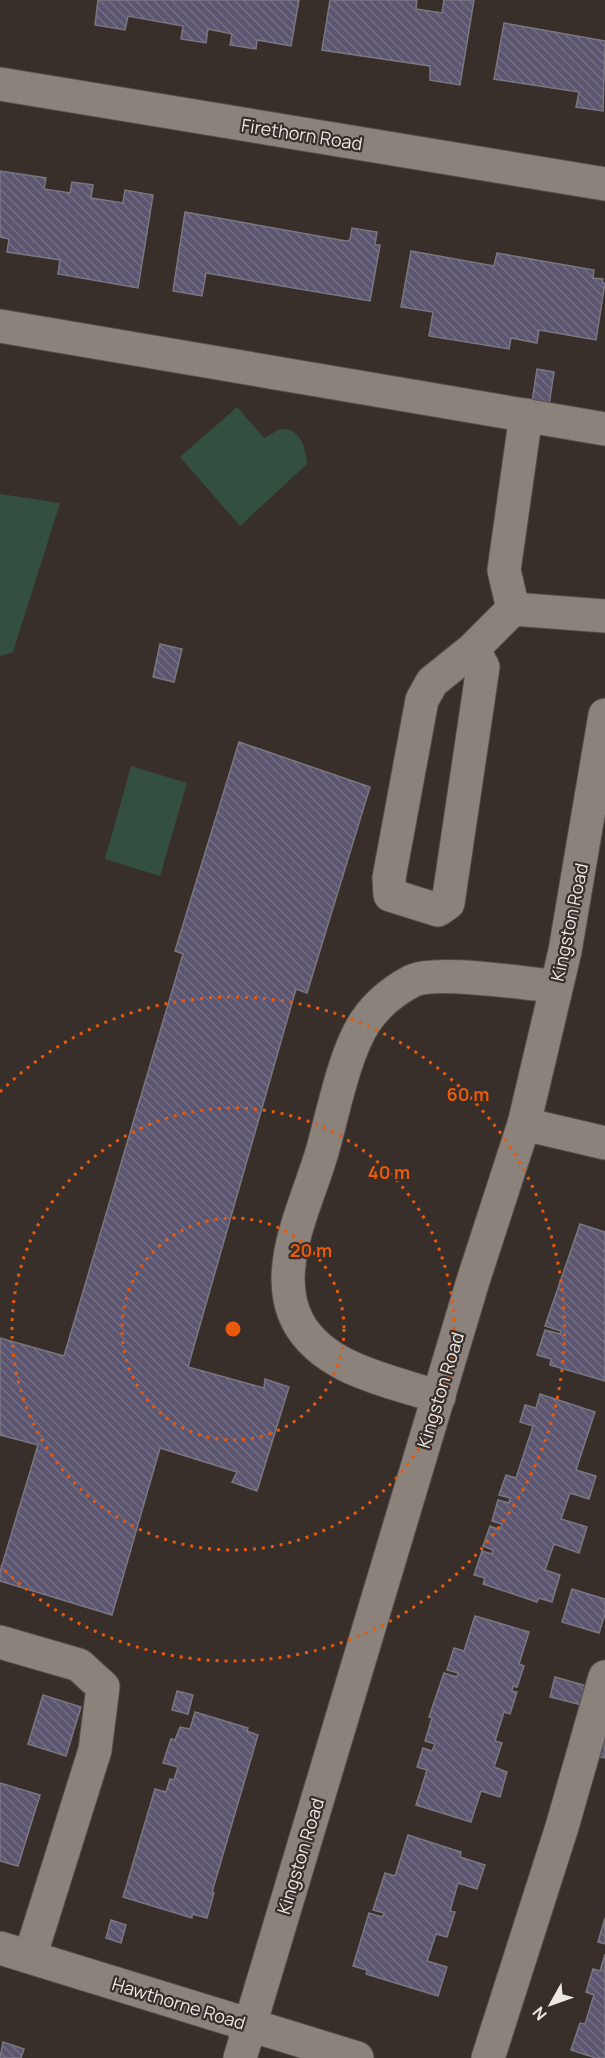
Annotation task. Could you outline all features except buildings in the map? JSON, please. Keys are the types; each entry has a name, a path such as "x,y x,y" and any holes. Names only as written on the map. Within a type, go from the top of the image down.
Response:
{"street":[{"name":"Firethorn Road","path":"0,84 12,88 605,184"},
{"path":"0,326 605,429"},
{"path":"478,658 448,903 438,910 390,895 422,700 432,682 478,658 513,609 504,570 526,415"},
{"path":"513,609 605,616"},
{"name":"Kingston Road","path":"240,2058 439,1397 524,1124 581,864 605,715"},
{"path":"439,1397 332,1358 312,1342 298,1322 290,1303 288,1277 296,1230 347,1065 364,1023 386,996 415,980 439,976 556,986"},
{"path":"524,1124 605,1143"},
{"path":"0,1642 79,1665 103,1687 95,1750 15,1953"},
{"path":"488,2058 562,1827 605,1677"},
{"name":"Hawthorne Road","path":"15,1953 357,2058"}],"green space":[{"path":"237,407 264,438 281,429 288,429 298,436 304,446 307,464 240,526 180,457"},
{"path":"0,494 60,503 13,652 0,656"},
{"path":"131,766 187,783 160,876 105,859"}]}
